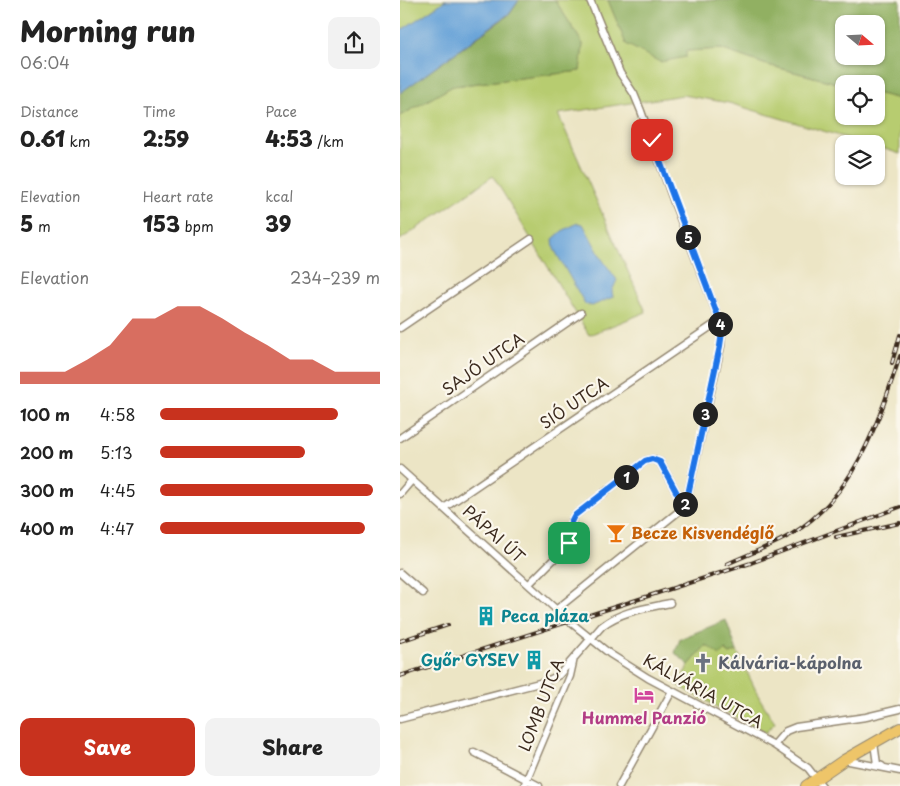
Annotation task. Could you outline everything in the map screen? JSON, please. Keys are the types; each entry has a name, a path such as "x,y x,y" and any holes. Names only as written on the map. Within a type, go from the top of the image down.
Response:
{"main road":[{"path":"806,786 819,782 844,760 900,728"}],"street":[{"path":"557,609 684,506 722,332 720,321 641,111 626,79 620,72 590,0"},
{"path":"400,328 530,239"},
{"name":"SAJÓ UTCA","path":"400,438 581,313"},
{"name":"SIÓ UTCA","path":"444,508 720,321"},
{"path":"530,584 569,543 571,522 574,516 645,461 652,459 660,462 684,506"},
{"name":"PÁPAI ÚT","path":"400,469 569,621"},
{"path":"400,494 412,480"},
{"path":"400,573 423,593"},
{"name":"LOMB UTCA","path":"525,783 570,676 575,657 602,626 610,620 621,615 670,603"},
{"name":"KÁLVÁRIA UTCA","path":"569,621 610,654 672,691 774,745 799,761 808,768 819,782"},
{"path":"400,719 547,681 559,675 575,657"},
{"path":"620,786 672,691"},
{"path":"774,745 786,731 796,727 866,717 900,709"},
{"path":"874,743 877,764 887,769"},
{"path":"474,752 525,783 539,786"},
{"path":"844,760 900,771"}],"green space":[{"path":"400,0 446,0 400,31"},
{"path":"519,0 555,0 583,44 580,71 453,86 400,116 400,93 510,14"},
{"path":"555,0 608,0 626,43 686,51 721,49 764,64 835,83 835,125 885,125 885,95 900,99 900,154 885,149 885,135 837,135 729,103 683,95 558,114 646,312 589,335 493,176 400,240 400,116 453,86 580,71 583,44"},
{"path":"608,0 900,0 900,99 885,95 885,75 835,75 835,83 764,64 721,49 686,51 686,57 660,62 626,44"},
{"path":"726,620 737,651 730,654 725,650 720,655 706,645 689,665 675,653 680,639"},
{"path":"706,645 725,650 730,654 737,651 760,699 775,723 765,733 677,685 689,665"}],"water":[{"path":"446,0 519,0 510,13 400,93 400,31"},
{"path":"578,223 583,224 602,259 617,280 612,291 613,297 592,306 585,304 554,249 553,239 562,231"}],"railway":[{"path":"892,363 900,335"},
{"path":"727,564 792,534 814,518 832,499 848,478 873,431 900,356"},
{"path":"400,676 751,563 900,507"},
{"path":"836,537 900,523"},
{"path":"400,641 448,625"}],"place":[{"name":"Becze Kisvendéglő","path":"616,533"},
{"name":"Peca pláza","path":"486,616"},
{"name":"Győr GYSEV","path":"534,660"},
{"name":"Kálvária-kápolna","path":"703,663"},
{"name":"Hummel Panzió","path":"644,695"}],"route":[{"path":"569,543 571,522 574,516 645,461 652,459 660,462 684,506 720,346 722,332 719,319 652,140"}]}
